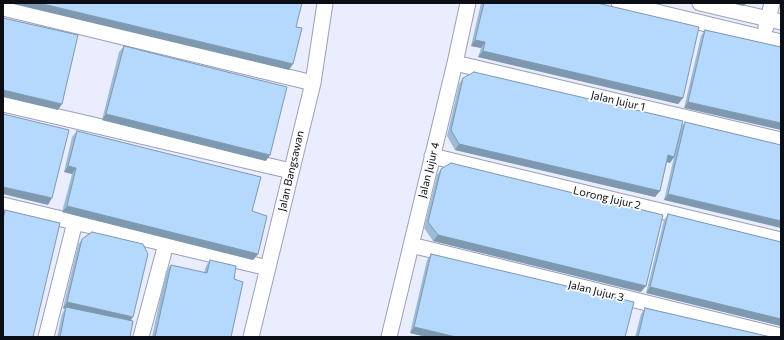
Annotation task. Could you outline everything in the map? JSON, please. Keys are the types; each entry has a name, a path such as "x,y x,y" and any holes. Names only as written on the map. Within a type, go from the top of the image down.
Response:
{"street":[{"name":"Jalan Bangsawan","path":"251,337 313,83 325,3"},
{"name":"Jalan Jujur 4","path":"392,336 411,246 468,3"},
{"path":"619,3 781,42"},
{"path":"700,3 775,21"},
{"path":"764,38 775,21 772,3"},
{"path":"3,8 313,83"},
{"name":"Jalan Jujur 1","path":"455,63 781,140"},
{"path":"3,104 291,171"},
{"name":"Lorong Jujur 2","path":"432,156 781,240"},
{"path":"3,205 268,268"},
{"path":"46,337 75,222"},
{"path":"141,337 166,244"},
{"name":"Jalan Jujur 3","path":"411,246 781,336"}],"building":[{"path":"39,3 302,3 296,27 302,28 293,64"},
{"path":"484,3 597,3 699,27 683,98 483,51 485,42 475,40"},
{"path":"3,18 78,35 62,104 3,90"},
{"path":"705,30 781,47 781,123 688,102"},
{"path":"124,46 287,87 270,155 106,114"},
{"path":"474,72 683,121 674,157 668,155 660,191 459,144 451,130 463,78"},
{"path":"3,114 69,130 52,198 3,187"},
{"path":"685,122 781,145 781,221 668,194"},
{"path":"77,131 261,177 252,211 267,216 258,254 67,206 76,168 68,166"},
{"path":"451,163 663,215 646,286 438,235 428,222 441,169"},
{"path":"5,210 60,223 33,337 3,337 3,220"},
{"path":"668,214 781,242 781,319 650,287"},
{"path":"92,232 143,244 148,254 133,317 67,302 82,239"},
{"path":"431,254 634,302 625,337 456,337 414,327"},
{"path":"210,260 236,266 234,279 243,282 231,337 155,337 171,265 207,273"},
{"path":"66,307 133,321 130,337 60,337"},
{"path":"645,308 771,337 638,337"}]}
